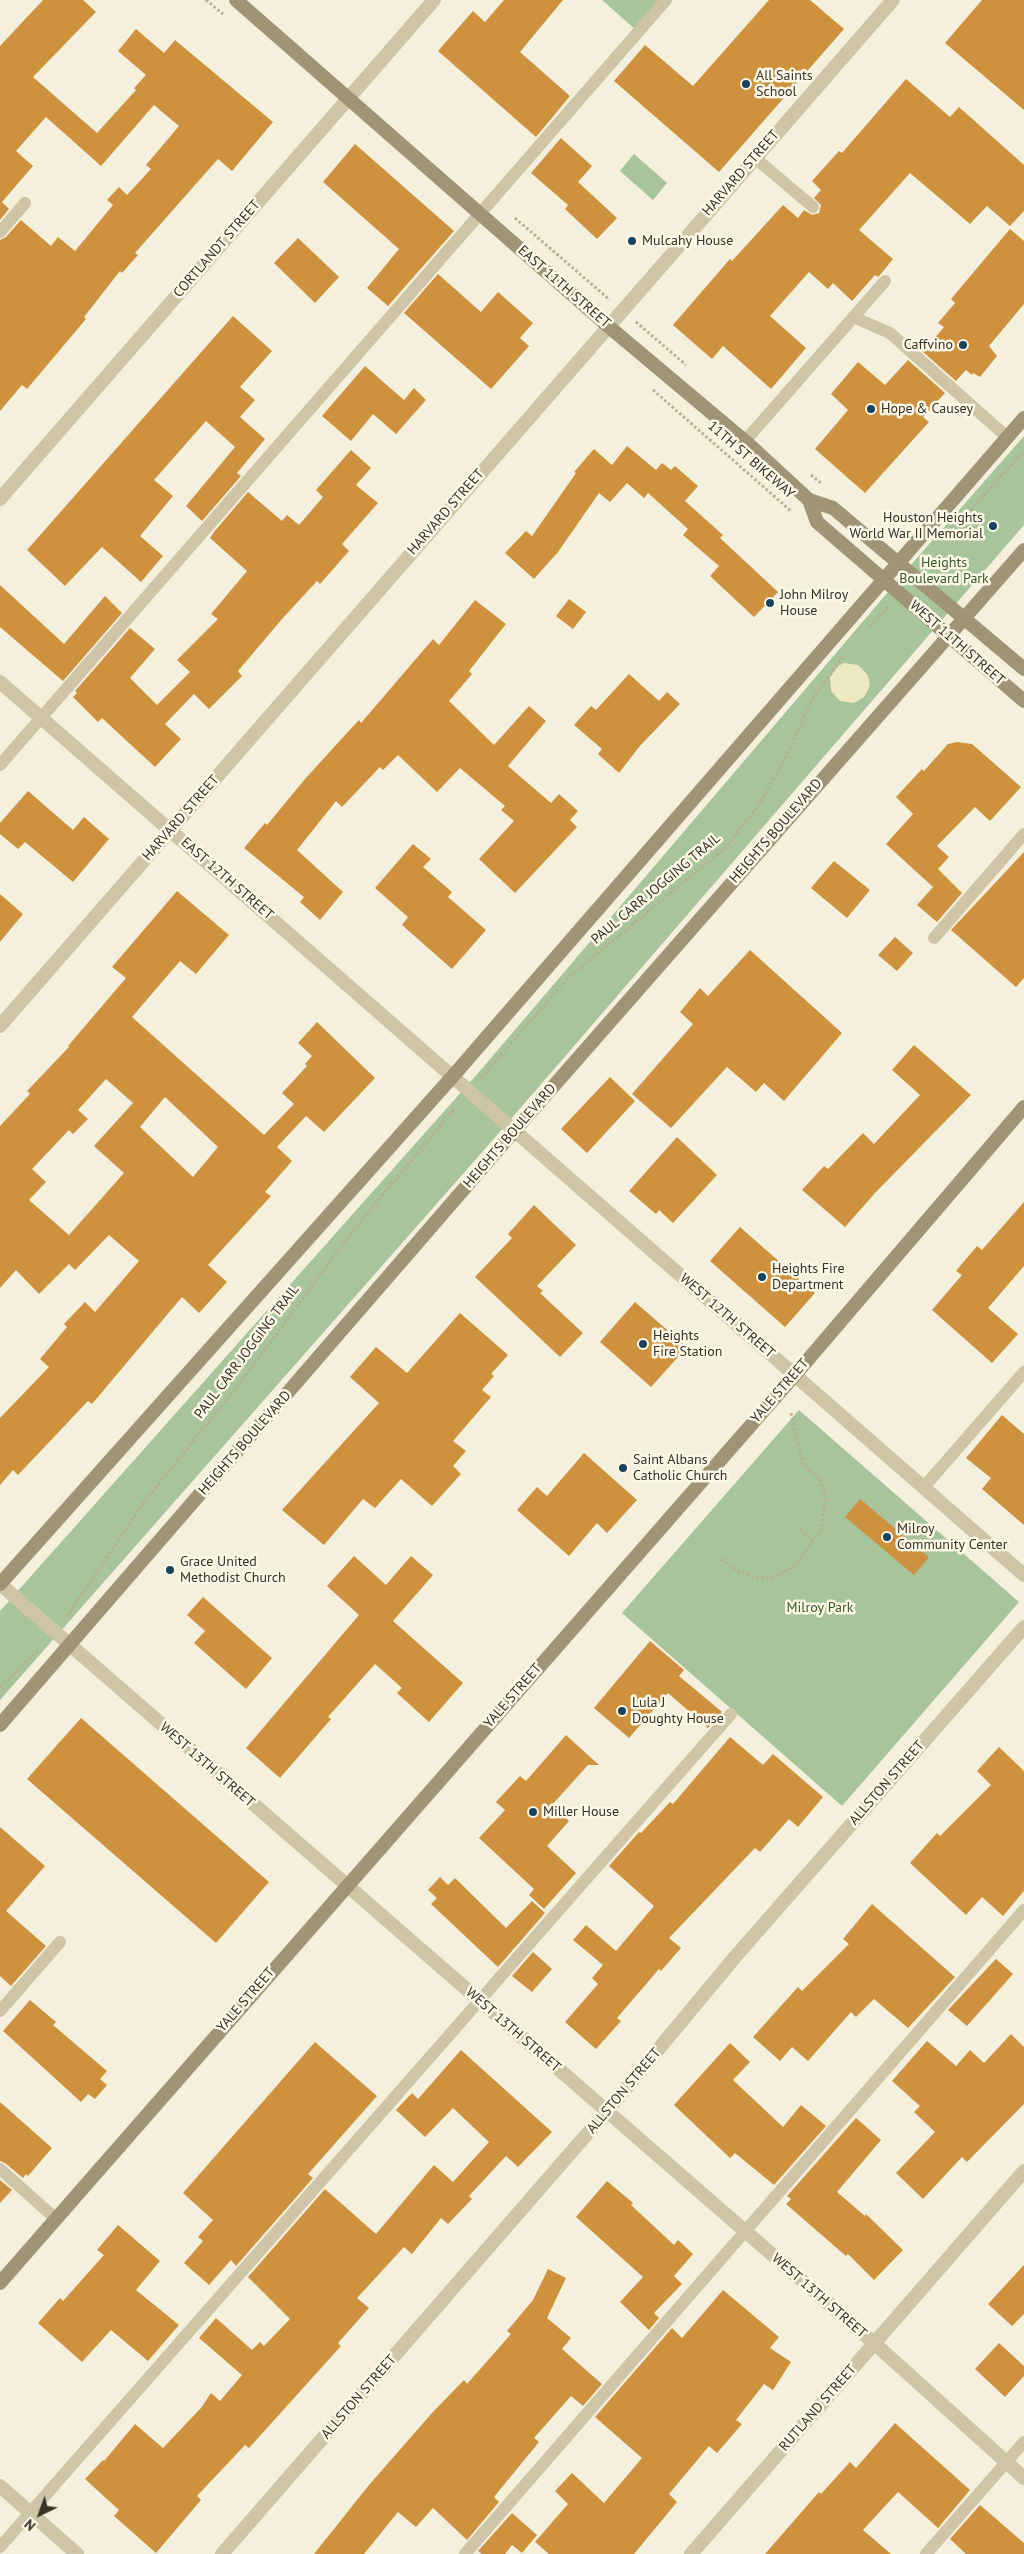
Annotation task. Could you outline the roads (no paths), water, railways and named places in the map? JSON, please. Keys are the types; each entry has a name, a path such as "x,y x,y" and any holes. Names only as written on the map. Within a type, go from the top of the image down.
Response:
{"main road":[{"name":"EAST 11TH STREET","path":"236,0 608,326 745,441 809,500 833,508 898,563"},
{"path":"0,1584 453,1076 1024,418"},
{"name":"WEST 11TH STREET","path":"809,500 817,522 1024,701"},
{"name":"HEIGHTS BOULEVARD","path":"0,1725 515,1130 948,634 1024,550"},
{"name":"WEST 11TH STREET","path":"898,563 1024,669"},
{"name":"YALE STREET","path":"0,2283 794,1376 1024,1107"}],"street":[{"name":"CORTLANDT STREET","path":"0,499 434,0"},
{"name":"HARVARD STREET","path":"0,1026 754,157 893,0"},
{"name":"EAST 12TH STREET","path":"0,682 453,1076"},
{"name":"WEST 12TH STREET","path":"453,1076 794,1376 1024,1575"},
{"name":"WEST 13TH STREET","path":"0,1584 746,2232 1024,2478"},
{"name":"ALLSTON STREET","path":"222,2554 607,2111 735,1957 1024,1627"},
{"name":"RUTLAND STREET","path":"690,2554 1024,2171"},
{"path":"0,2486 77,2554"}],"lane":[{"path":"0,766 666,0"},
{"path":"754,157 813,206"},
{"path":"0,232 25,204"},
{"path":"745,441 885,282"},
{"path":"854,317 890,333 1007,437"},
{"path":"934,938 1024,834"},
{"path":"924,1487 1024,1372"},
{"path":"0,2546 730,1714"},
{"path":"466,2554 1024,1910"},
{"path":"0,2011 60,1942"},
{"path":"0,2169 56,2219"},
{"path":"926,2554 1024,2442"}],"place":[{"name":"All Saints School","path":"746,84"},
{"name":"Mulcahy House","path":"632,241"},
{"name":"Caffvino","path":"963,345"},
{"name":"Hope & Causey","path":"871,409"},
{"name":"Houston Heights World War II Memorial","path":"993,526"},
{"name":"John Milroy House","path":"770,603"},
{"name":"Heights Fire Department","path":"762,1277"},
{"name":"Heights Fire Station","path":"643,1344"},
{"name":"Saint Albans Catholic Church","path":"623,1468"},
{"name":"Milroy Community Center","path":"887,1537"},
{"name":"Grace United Methodist Church","path":"170,1570"},
{"name":"Lula J Doughty House","path":"622,1711"},
{"name":"Miller House","path":"533,1812"}],"park label":[{"name":"Heights Boulevard Park","path":"944,572"},
{"name":"Milroy Park","path":"820,1608"}]}
